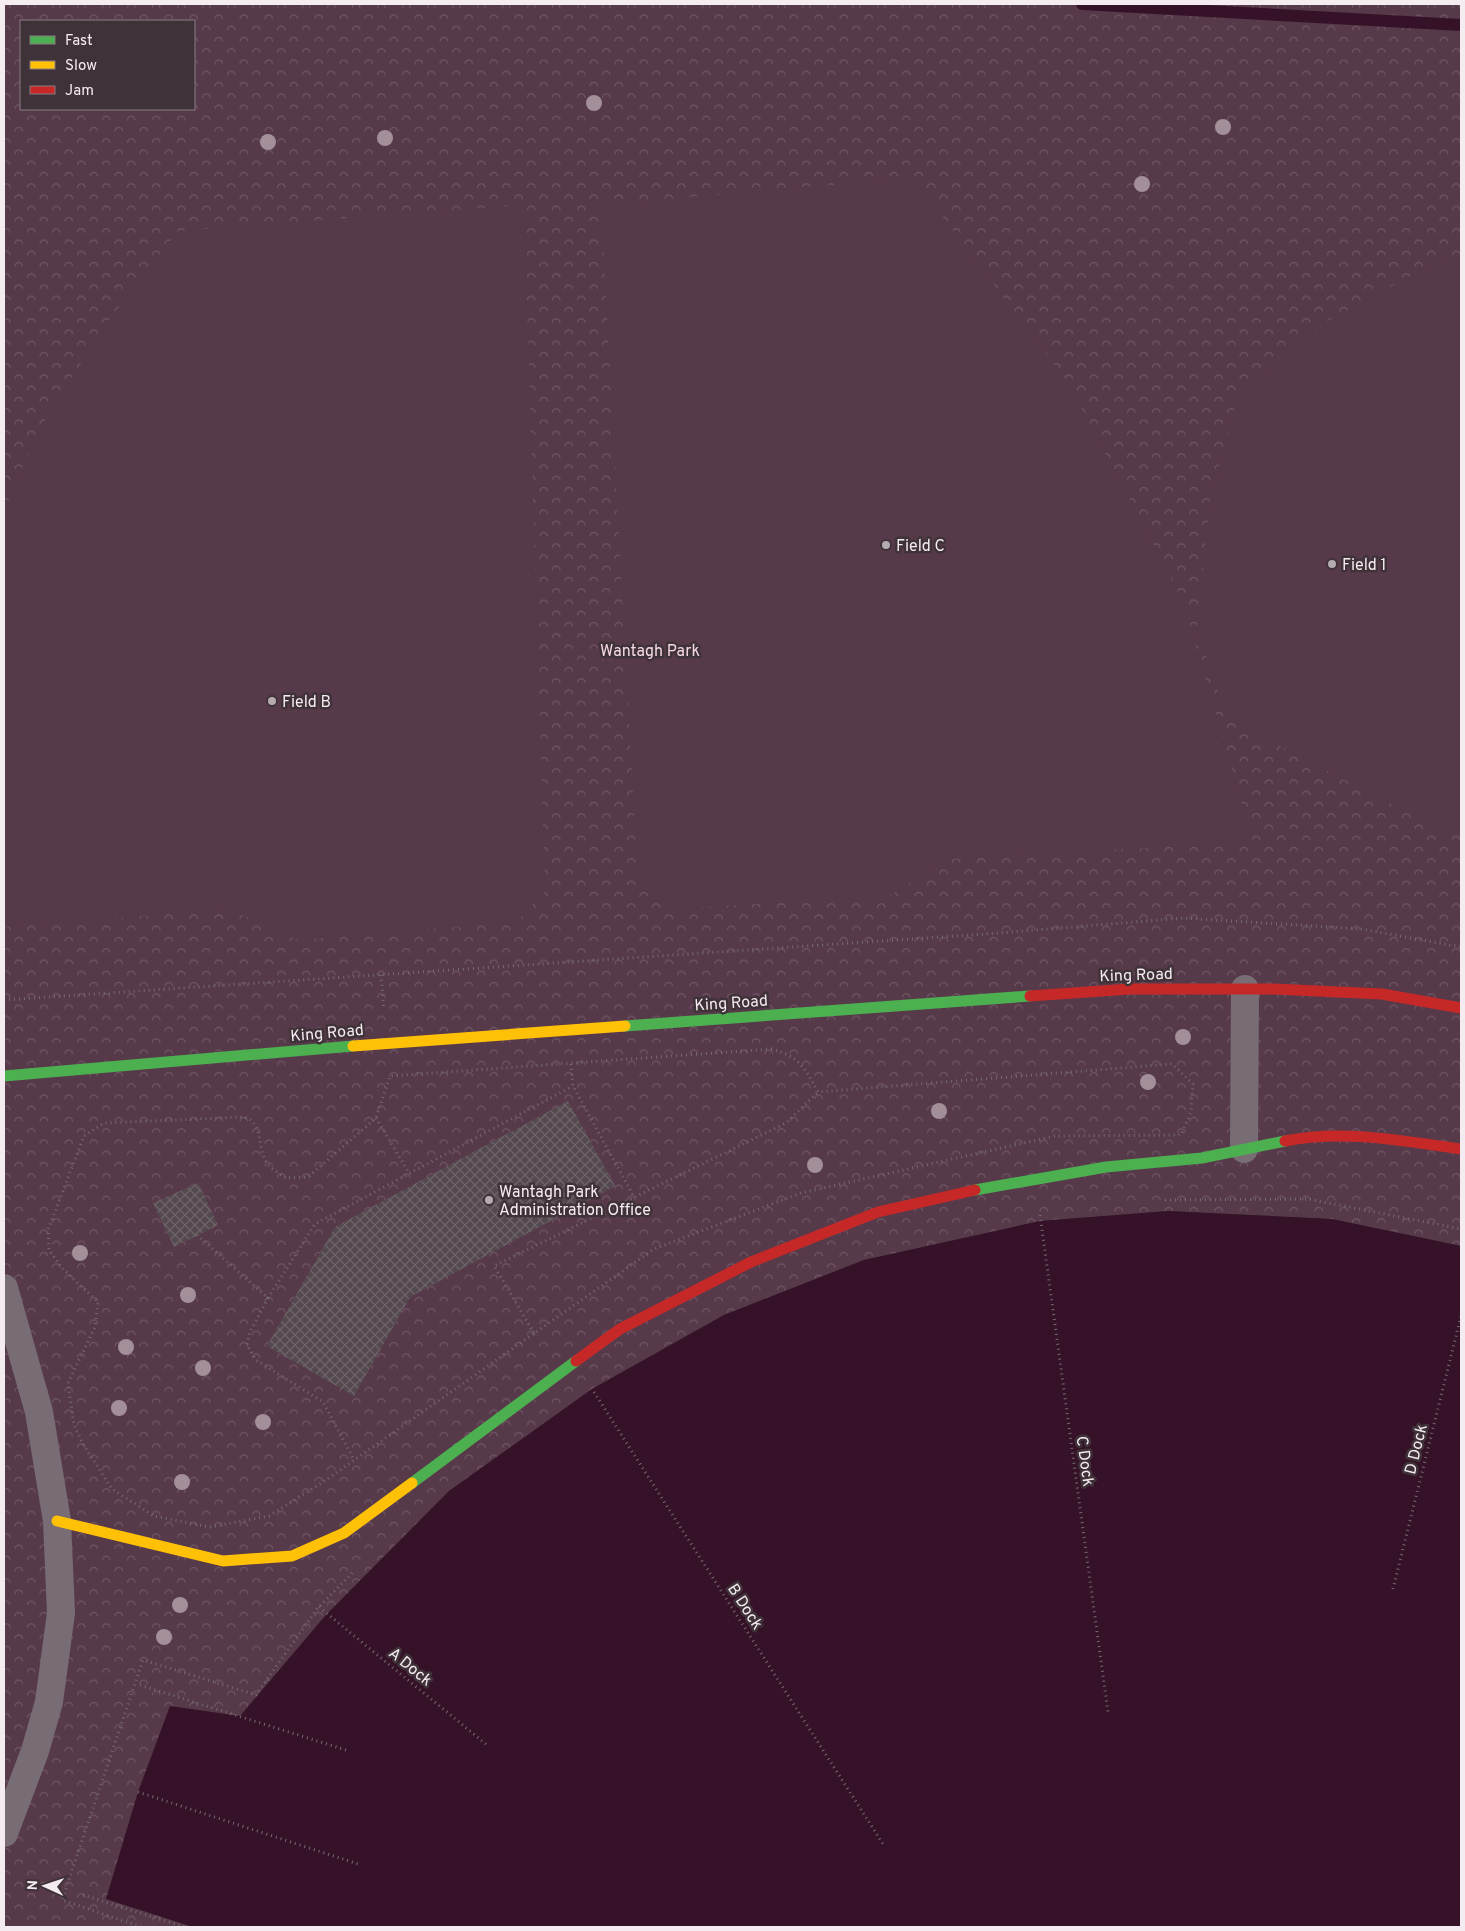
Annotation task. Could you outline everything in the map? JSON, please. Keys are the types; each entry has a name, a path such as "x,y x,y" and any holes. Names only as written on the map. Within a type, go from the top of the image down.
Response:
{"street":[{"name":"King Road","path":"4,1076 412,1041 1101,992 1245,989 1382,994 1461,1008"},
{"path":"1244,1149 1245,989"},
{"path":"57,1521 223,1561 292,1556 344,1533 620,1329 751,1262 878,1212 981,1189 1096,1168 1202,1158 1325,1135 1395,1140 1461,1149"},
{"path":"4,1288 38,1412 57,1521 61,1613 49,1702 35,1752 4,1832"}],"path":[{"path":"4,1000 986,934 1184,918 1361,929 1461,948"},
{"path":"534,1333 494,1266 786,1123 818,1092 1172,1064 1194,1084 1191,1112 1181,1134 1055,1136 801,1194 654,1249 354,1460 269,1516 210,1527 154,1516 112,1489 83,1444 74,1425 68,1383 95,1328 98,1302 62,1268 49,1250 48,1230 84,1136 104,1122 244,1117 253,1120 257,1127 267,1163 286,1178 308,1177 376,1118 390,1076 771,1049 789,1054 800,1062 818,1092"},
{"path":"571,1063 573,1086 634,1198"},
{"path":"354,1460 323,1402 256,1360 247,1345 250,1332 268,1298 315,1224 573,1086"},
{"path":"376,1118 409,1174"},
{"path":"1158,1200 1308,1199 1461,1229"},
{"path":"1030,1215 1048,1212"},
{"name":"C Dock","path":"1039,1213 1108,1712"},
{"path":"196,1235 268,1298"},
{"name":"D Dock","path":"1393,1589 1461,1316"},
{"name":"B Dock","path":"592,1389 883,1844"},
{"path":"141,1927 62,1900 143,1660 256,1695 319,1606 359,1566"},
{"name":"A Dock","path":"319,1606 488,1745"},
{"path":"140,1685 349,1751"},
{"path":"138,1792 358,1864"},
{"path":"83,1895 185,1927"}],"green space":[{"name":"Wantagh Park","path":"4,4 1461,4 1461,1246 1332,1219 1168,1211 1040,1221 864,1260 724,1315 592,1389 449,1491 326,1615 240,1716 106,1898 193,1927 4,1927"},
{"name":"Field C","path":"913,178 1067,381 1182,599 1253,842 950,859 889,896 668,909 638,884 601,205"},
{"name":"Field B","path":"524,205 545,891 517,922 298,940 229,909 4,927 4,511 39,430 104,327 178,231"},
{"name":"Field 1","path":"1461,254 1461,826 1442,830 1227,719 1197,628 1210,501 1238,395 1329,320 1446,257"}],"shaded area":[{"path":"1168,1211 1332,1219 1461,1246 1461,1927 193,1927 106,1899 138,1792 170,1706 240,1716 326,1615 449,1491 592,1389 724,1315 864,1260 1040,1221"}],"building":[{"path":"568,1101 615,1186 410,1297 354,1396 267,1346 335,1227"},
{"path":"198,1183 218,1225 174,1247 153,1203"}],"waterway":[{"path":"1082,4 1461,25"}],"traffic: fast":[{"path":"625,1026 1030,996"},
{"path":"4,1076 353,1046"},
{"path":"975,1190 1106,1167 1202,1158 1285,1141"},
{"path":"412,1483 576,1361"}],"traffic: slow":[{"path":"353,1046 625,1026"},
{"path":"57,1521 223,1561 292,1556 344,1533 412,1483"}],"traffic: jam":[{"path":"1030,996 1130,989 1274,989 1382,994 1461,1008"},
{"path":"1285,1141 1329,1136 1351,1136 1461,1149"},
{"path":"576,1361 620,1329 751,1262 878,1212 975,1190"}],"place":[{"name":"Field C","path":"886,545"},
{"name":"Field 1","path":"1332,564"},
{"name":"Field B","path":"272,701"},
{"name":"Wantagh Park Administration Office","path":"489,1200"}]}
